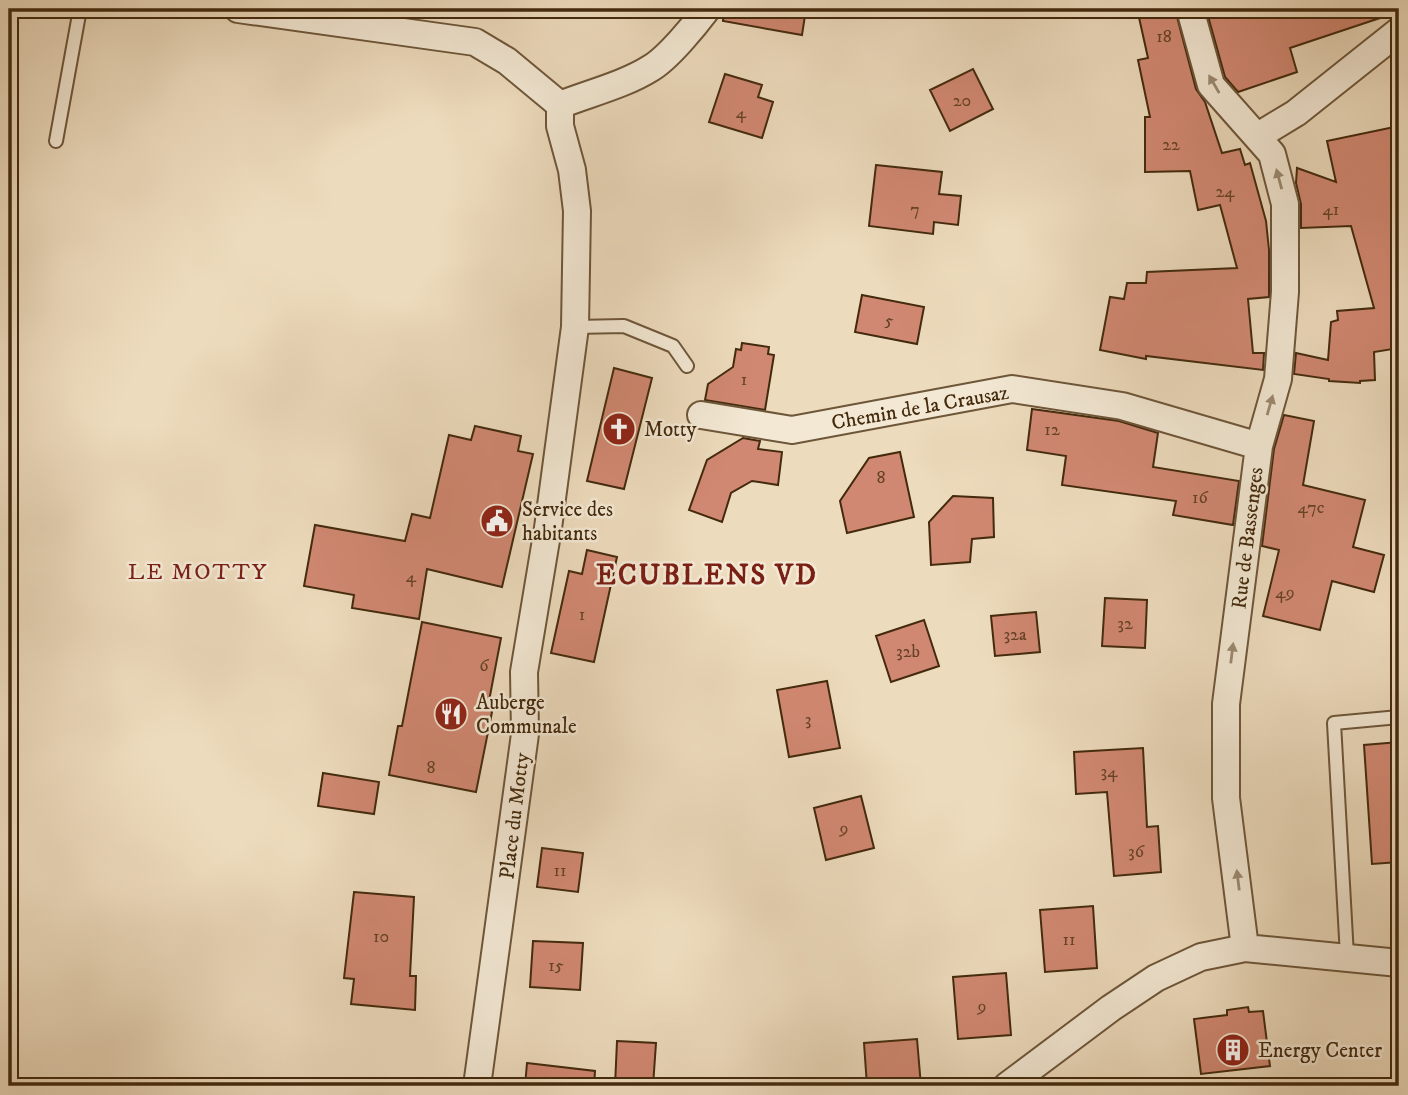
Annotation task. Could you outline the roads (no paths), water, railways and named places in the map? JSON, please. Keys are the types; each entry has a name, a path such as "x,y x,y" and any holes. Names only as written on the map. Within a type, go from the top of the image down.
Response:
{"street":[{"path":"238,9 475,42 507,61 559,105 626,81 653,67 698,22 707,9"},
{"name":"Rue de Bassenges","path":"1190,9 1212,85 1272,154 1285,204 1285,292 1278,379 1259,446 1226,704 1226,799 1245,948"},
{"path":"1258,136 1296,113 1399,31"},
{"name":"Place du Motty","path":"477,1086 525,734 524,672 543,565 575,327 577,211 572,170 560,126 559,105"},
{"name":"Chemin de la Crausaz","path":"701,415 792,430 1012,389 1122,406 1259,446"},
{"path":"1007,1086 1111,1008 1156,978 1200,957 1245,948 1399,962"}],"lane":[{"path":"56,141 80,9"},
{"path":"575,327 624,326 673,346 687,366"},
{"path":"1347,956 1334,723 1399,716"}],"place":[{"name":"Motty","path":"619,429"},
{"name":"Service des habitants","path":"497,521"},
{"name":"Auberge Communale","path":"451,714"},
{"name":"Energy Center","path":"1233,1050"}],"district":[{"name":"LE MOTTY","path":"198,571"},
{"name":"ECUBLENS VD","path":"707,574"}]}
